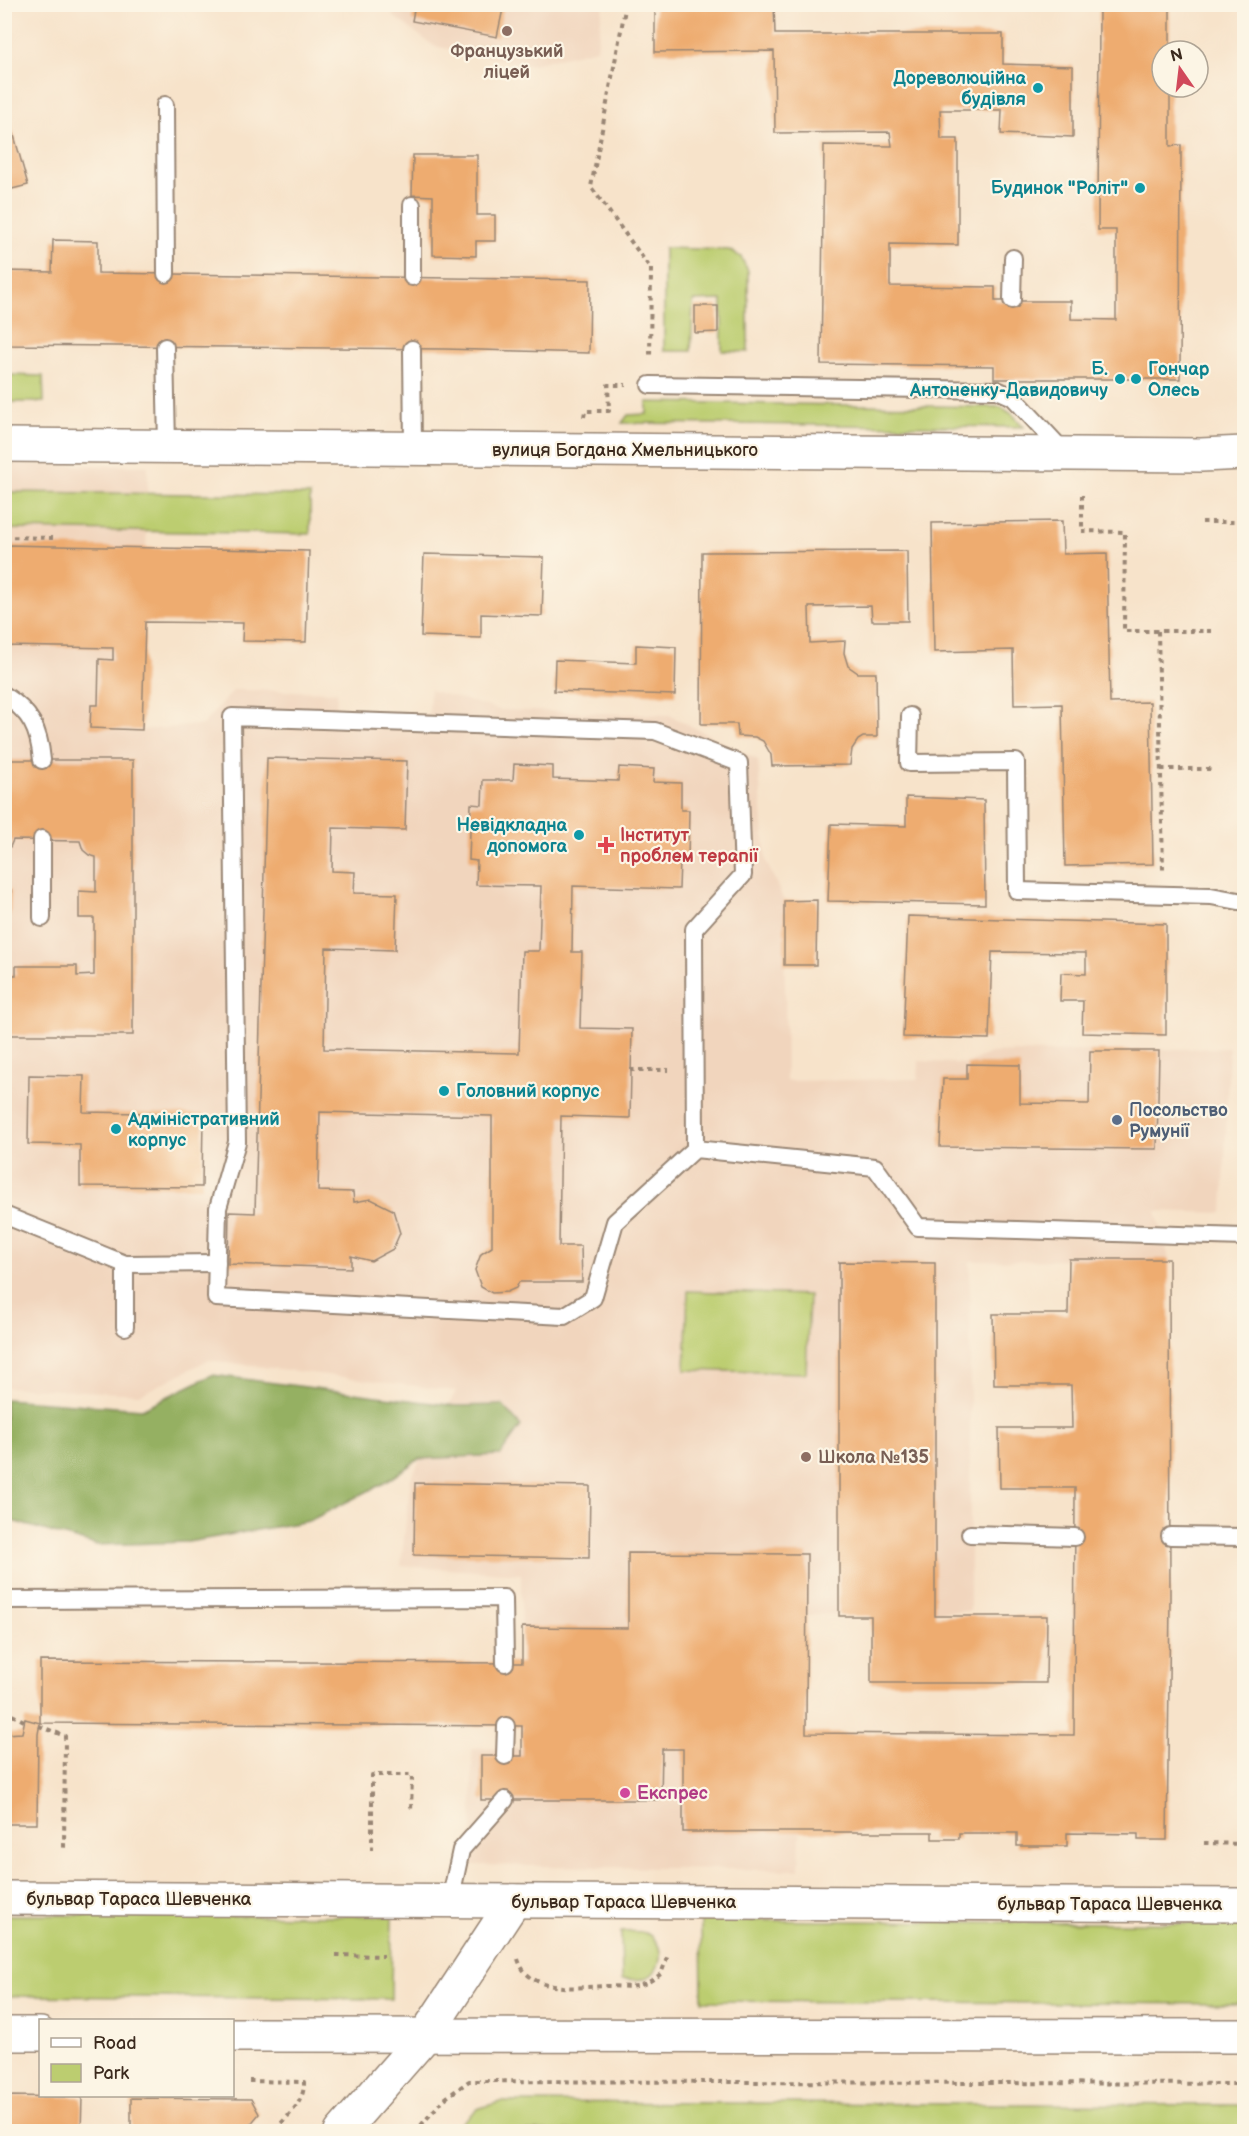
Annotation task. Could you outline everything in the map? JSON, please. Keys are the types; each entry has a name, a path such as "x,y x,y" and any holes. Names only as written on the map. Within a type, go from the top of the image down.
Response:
{"main road":[{"name":"вулиця Богдана Хмельницького","path":"4,445 1066,454 1245,453"},
{"name":"бульвар Тараса Шевченка","path":"4,1898 1245,1905"},
{"path":"341,2132 425,2036 514,1901"},
{"path":"4,2034 39,2034"},
{"path":"234,2035 1245,2036"}],"lane":[{"path":"165,105 166,274"},
{"path":"412,205 412,277"},
{"path":"1012,300 1013,258"},
{"path":"165,347 167,446"},
{"path":"412,349 412,448"},
{"path":"1013,379 1013,397"},
{"path":"650,385 997,390 1013,397 1066,454"},
{"path":"4,695 30,716 40,738 42,760"},
{"path":"910,716 909,763 1016,762 1017,891 1211,896 1245,902"},
{"path":"231,717 654,731 739,763 743,875 694,929 695,1149 615,1222 593,1298 564,1316 216,1298 218,1208 237,1142 231,717"},
{"path":"42,839 42,918"},
{"path":"695,1149 875,1167 918,1227 1245,1237"},
{"path":"4,1215 124,1264 217,1263"},
{"path":"124,1264 125,1327"},
{"path":"970,1534 1075,1537"},
{"path":"1170,1536 1245,1536"},
{"path":"4,1600 504,1598 505,1663"},
{"path":"506,1726 506,1756"},
{"path":"450,1901 461,1850 506,1800"}],"path":[{"path":"584,418 585,411 609,411 608,384 650,385 651,269 591,187 626,4"},
{"path":"1082,495 1082,531 1125,532 1124,631 1211,631"},
{"path":"1202,522 1245,522"},
{"path":"4,537 53,538"},
{"path":"1158,631 1163,894"},
{"path":"1161,770 1211,769"},
{"path":"630,1070 695,1070"},
{"path":"4,1711 24,1721"},
{"path":"39,1726 66,1736 64,1848"},
{"path":"372,1850 372,1775 412,1775 411,1813"},
{"path":"1204,1843 1245,1844"},
{"path":"336,1954 384,1956"},
{"path":"516,1955 520,1967 527,1976 539,1982 569,1987 640,1986 661,1974 668,1954"},
{"path":"249,2081 304,2082 304,2092 300,2102 273,2132"},
{"path":"415,2132 443,2100 469,2082 1245,2084"}],"shaded area":[{"name":"Французький ліцей","path":"392,5 603,5 597,49 528,65 434,46 393,16"},
{"path":"4,464 148,466 142,730 202,725 234,690 337,692 336,714 429,715 430,690 500,710 669,715 758,760 766,861 784,901 786,1081 918,1079 919,1061 967,1064 990,1053 1229,1048 1223,1213 1156,1211 1169,1259 970,1261 970,1611 806,1615 799,1870 472,1865 472,1749 522,1748 521,1574 401,1566 411,1478 456,1391 208,1360 141,1394 5,1387"}],"green space":[{"path":"664,248 729,250 741,257 748,271 748,352 722,351 722,300 693,301 691,351 664,351"},
{"path":"5,375 43,376 44,402 5,402"},
{"path":"647,402 1001,407 1012,414 1024,427 622,423 628,415 647,414"},
{"path":"8,492 310,495 310,534 8,529"},
{"path":"688,1291 809,1295 806,1373 685,1370"},
{"path":"212,1375 456,1406 502,1405 521,1426 500,1455 419,1459 384,1483 309,1521 188,1542 96,1545 5,1519 5,1399 142,1409"},
{"path":"5,1915 392,1916 391,1999 5,1996"},
{"path":"701,1920 1244,1924 1244,2004 702,2001"},
{"path":"621,1932 642,1932 656,1942 659,1948 659,1962 657,1969 646,1978 622,1979"},
{"path":"500,2102 1244,2105 1244,2131 452,2131 477,2109"}],"building":[{"path":"415,4 504,4 497,37 412,21"},
{"path":"655,4 774,4 775,34 1003,34 1003,64 1073,66 1073,137 1001,134 1002,110 940,110 941,139 958,139 958,245 890,244 890,286 995,287 995,301 1071,301 1071,319 1116,320 1116,230 1098,230 1099,4 1170,4 1170,39 1150,39 1150,99 1170,99 1170,146 1181,145 1180,379 994,379 994,366 821,364 824,145 892,146 890,132 775,133 774,51 655,52"},
{"path":"4,100 28,185 4,191"},
{"path":"413,155 477,155 477,215 495,215 495,241 476,241 476,256 433,255 433,196 412,195"},
{"path":"53,240 98,241 98,273 590,280 589,353 445,349 4,345 4,271 52,272"},
{"path":"695,306 718,306 718,332 695,333"},
{"path":"1062,521 1063,554 1107,553 1110,703 1150,702 1153,864 1065,866 1062,704 1014,705 1013,650 934,652 932,523"},
{"path":"4,545 309,551 306,642 242,641 243,623 145,622 142,730 90,728 91,705 98,705 99,659 113,660 113,648 4,646"},
{"path":"907,551 908,621 872,621 871,606 809,607 810,643 845,641 844,653 848,666 858,673 876,673 877,737 863,737 858,740 852,749 850,765 772,766 771,755 763,741 755,737 738,736 737,724 701,724 702,552"},
{"path":"424,554 544,557 542,616 481,614 481,638 421,636"},
{"path":"636,645 676,647 675,695 554,691 555,660 636,663"},
{"name":"Головний корпус","path":"267,758 407,761 405,830 333,828 332,871 355,872 354,893 397,894 395,950 326,948 324,1049 519,1053 522,951 539,951 541,886 476,885 477,861 469,860 471,804 482,805 483,780 513,780 514,764 553,766 553,779 618,781 619,767 654,769 653,782 681,783 681,810 689,810 688,860 680,860 679,889 573,886 572,952 582,952 580,1028 632,1029 630,1118 561,1116 559,1246 581,1246 582,1282 519,1282 516,1288 507,1292 492,1293 481,1287 475,1270 481,1254 492,1247 492,1116 320,1112 318,1191 353,1192 354,1202 371,1199 393,1210 400,1233 393,1249 371,1261 351,1256 351,1268 228,1264 229,1212 255,1213"},
{"path":"4,760 133,760 133,1035 4,1035 4,975 16,975 16,966 77,966 77,976 94,975 94,918 79,918 79,891 96,892 96,857 83,850 80,841 13,840 10,847 4,851"},
{"path":"906,797 984,800 985,904 828,901 831,824 906,826"},
{"path":"4,890 11,890 10,916 4,916"},
{"path":"817,900 816,965 784,965 784,901"},
{"path":"908,916 1166,924 1166,1035 1082,1033 1083,1001 1060,1001 1061,973 1086,974 1086,953 992,952 989,1039 903,1037"},
{"path":"1090,1051 1159,1051 1157,1149 940,1147 943,1079 967,1079 967,1064 1020,1065 1020,1103 1089,1104"},
{"name":"Адміністративний корпус","path":"29,1075 84,1076 83,1112 203,1114 202,1187 80,1186 80,1145 28,1144"},
{"path":"1069,1259 1169,1259 1170,1599 1167,1840 1138,1840 1138,1834 1067,1833 1067,1846 1017,1846 1017,1833 959,1833 959,1839 932,1839 932,1832 683,1832 683,1749 662,1749 661,1800 481,1800 481,1756 522,1756 522,1726 40,1723 40,1661 522,1663 522,1627 628,1628 628,1553 807,1554 806,1733 1074,1735 1075,1488 1000,1488 999,1428 1072,1428 1071,1385 994,1385 993,1314 1068,1314"},
{"path":"839,1262 935,1263 935,1616 1047,1616 1046,1683 871,1683 871,1616 839,1616"},
{"path":"415,1483 590,1486 589,1558 414,1555"},
{"path":"25,1719 40,1723 37,1824 4,1824 4,1734 22,1733"},
{"path":"4,2096 82,2097 81,2132 4,2132"},
{"path":"131,2098 251,2099 259,2114 244,2132 131,2132"}],"place":[{"name":"Французький ліцей","path":"507,31"},
{"name":"Дореволюційна будівля","path":"1038,88"},
{"name":"Будинок \"Роліт\"","path":"1140,188"},
{"name":"Б. Антоненку-Давидовичу","path":"1120,379"},
{"name":"Гончар Олесь","path":"1136,379"},
{"name":"Невідкладна допомога","path":"579,835"},
{"name":"Інститут проблем терапії","path":"606,845"},
{"name":"Головний корпус","path":"444,1091"},
{"name":"Посольство Румунії","path":"1117,1120"},
{"name":"Адміністративний корпус","path":"116,1129"},
{"name":"Школа №135","path":"806,1457"},
{"name":"Експрес","path":"625,1793"}]}
